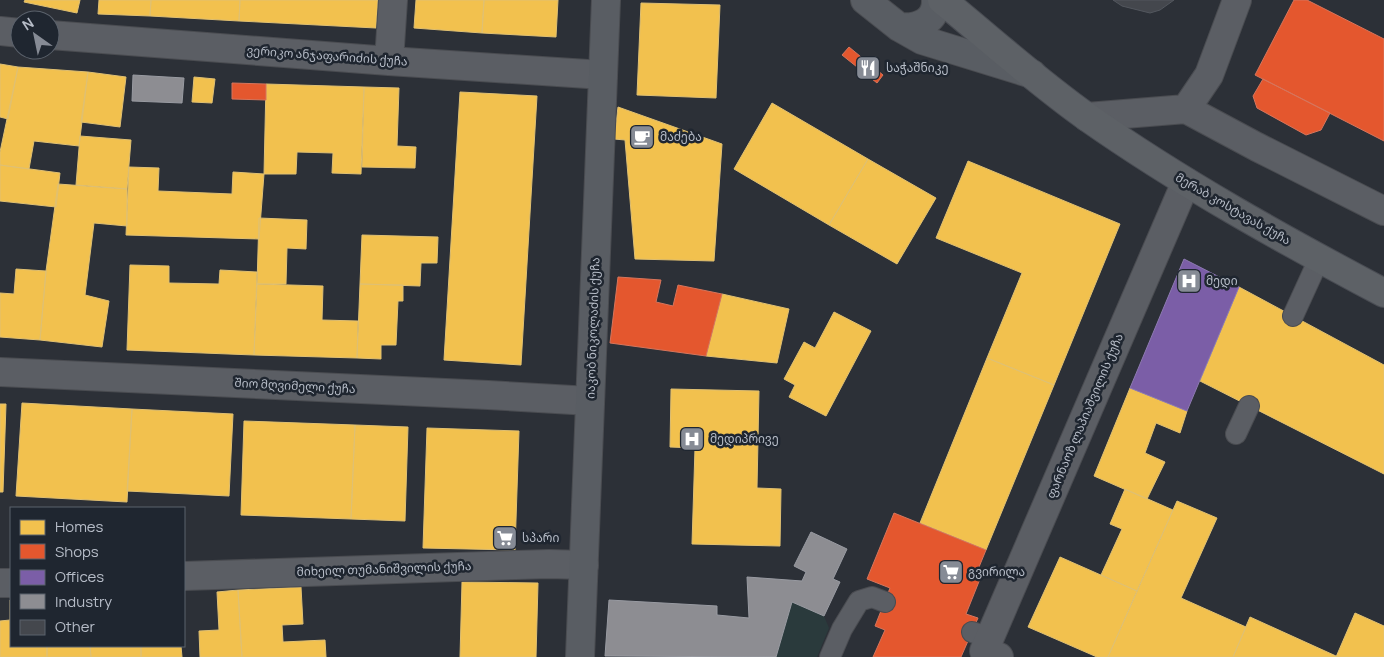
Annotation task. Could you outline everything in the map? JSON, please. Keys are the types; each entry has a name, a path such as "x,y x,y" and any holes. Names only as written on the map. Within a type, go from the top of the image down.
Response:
{"main road":[{"name":"მერაბ კოსტავას ქუჩა","path":"942,0 1087,117 1186,182 1320,259 1384,293"}],"street":[{"path":"389,61 393,0"},
{"name":"იაკობ ნიკოლაძის ქუჩა","path":"580,657 606,0"},
{"path":"864,0 899,27 922,40 1032,74"},
{"path":"899,27 916,26 929,20 934,13 936,0"},
{"path":"1186,109 1208,75 1237,0"},
{"name":"ვერიკო ანჯაფარიძის ქუჩა","path":"60,36 603,75"},
{"path":"1087,117 1186,109 1384,211"},
{"name":"ფარნაოზ ლაპიაშვილის ქუჩა","path":"986,644 1186,182"},
{"name":"შიო მღვიმელი ქუჩა","path":"0,372 590,401"},
{"name":"მიხეილ თუმანიშვილის ქუჩა","path":"185,576 549,564 584,565"}],"lane":[{"path":"1293,316 1320,259"},
{"path":"1236,434 1249,406"},
{"path":"830,657 842,630 859,601 872,597 885,602"}],"shaded area":[{"path":"792,602 824,616 829,628 817,657 776,657"}],"building: Homes":[{"path":"25,0 80,0 77,13 24,2"},
{"path":"99,0 151,0 150,16 98,14"},
{"path":"151,0 240,0 239,21 150,16"},
{"path":"240,0 378,0 376,28 239,21"},
{"path":"416,0 484,0 482,33 414,28"},
{"path":"484,0 558,0 556,37 482,33"},
{"path":"641,3 720,5 716,98 637,95"},
{"path":"0,64 18,67 8,119 0,117"},
{"path":"18,67 88,72 79,146 34,141 29,169 0,165 0,152"},
{"path":"88,72 126,77 120,127 81,122"},
{"path":"194,77 215,79 212,103 192,102"},
{"path":"266,84 364,87 361,174 332,173 333,153 297,152 296,174 264,174"},
{"path":"364,87 399,88 397,146 416,147 415,168 362,167"},
{"path":"460,92 537,96 521,365 444,360"},
{"path":"772,103 868,159 829,225 734,169"},
{"path":"618,107 722,144 714,261 635,259 625,140 614,139"},
{"path":"80,136 131,140 127,189 76,185"},
{"path":"868,159 936,198 897,264 829,225"},
{"path":"968,161 1120,224 1054,385 987,358 1022,273 936,238"},
{"path":"0,165 60,173 56,207 0,201"},
{"path":"129,167 159,168 158,191 232,194 233,172 264,174 259,239 126,235"},
{"path":"58,184 127,189 127,226 94,223 85,295 109,301 102,347 40,340 46,271"},
{"path":"259,218 307,220 306,249 287,248 286,284 257,284"},
{"path":"362,235 438,237 437,263 421,263 420,286 360,284"},
{"path":"130,265 169,266 169,283 219,284 220,270 257,272 254,355 127,350"},
{"path":"16,269 46,271 40,340 0,337 0,293 14,294"},
{"path":"257,284 323,286 322,320 358,321 357,358 254,355"},
{"path":"360,284 403,285 403,301 398,301 396,345 381,345 381,359 357,358"},
{"path":"1239,287 1384,365 1384,474 1200,381"},
{"path":"722,294 789,309 777,363 706,356"},
{"path":"834,312 871,331 826,416 789,397 795,385 784,379 804,342 815,348"},
{"path":"987,358 1054,385 986,550 920,523"},
{"path":"1130,388 1187,411 1180,433 1156,423 1145,453 1165,462 1147,499 1094,476"},
{"path":"671,389 759,391 757,488 781,489 780,546 692,544 695,448 670,447"},
{"path":"22,403 132,409 127,502 16,496"},
{"path":"0,404 6,404 3,492 0,492"},
{"path":"132,409 233,414 229,496 127,491"},
{"path":"244,421 355,425 351,519 241,515"},
{"path":"355,425 408,427 405,521 351,519"},
{"path":"427,428 519,431 515,550 423,548"},
{"path":"1125,489 1173,510 1137,591 1101,575 1122,529 1110,524"},
{"path":"1177,501 1217,518 1181,598 1246,627 1233,657 1108,657"},
{"path":"1060,557 1137,591 1108,657 1097,657 1028,627"},
{"path":"462,582 538,583 536,657 460,657"},
{"path":"301,587 303,624 282,625 283,642 325,640 326,657 242,657 238,590"},
{"path":"238,590 242,657 200,657 199,631 219,630 217,592"},
{"path":"1355,613 1384,626 1384,657 1336,657"},
{"path":"1250,617 1336,656 1336,657 1233,657"},
{"path":"10,620 10,647 47,647 47,657 0,657 0,621"},
{"path":"47,647 90,647 91,657 47,657"},
{"path":"90,647 141,647 141,657 91,657"},
{"path":"141,647 181,647 182,657 141,657"}],"building: Shops":[{"path":"1294,0 1307,0 1384,39 1384,141 1255,75"},
{"path":"849,47 883,75 877,83 842,55"},
{"path":"1263,79 1330,113 1321,130 1306,135 1257,108 1253,96"},
{"path":"232,83 266,84 266,100 232,99"},
{"path":"618,277 661,280 656,302 673,306 678,285 722,294 706,356 610,343"},
{"path":"894,513 986,550 979,567 984,569 966,614 978,618 961,657 873,657 885,630 875,626 890,588 867,579"}],"building: Offices":[{"path":"1184,259 1239,287 1187,411 1130,388"}],"building: Industry":[{"path":"133,75 184,78 182,103 132,101"},
{"path":"811,532 847,549 833,579 840,582 824,616 792,602 776,657 605,656 609,600 717,606 717,615 749,618 747,577 802,581 806,572 794,566"}],"building: Other":[{"path":"1113,0 1174,0 1160,10 1150,13 1122,6"}],"place":[{"name":"საჭაშნიკე","path":"868,68"},
{"name":"მაძება","path":"642,137"},
{"name":"მედი","path":"1189,281"},
{"name":"მედიპრივე","path":"692,439"},
{"name":"სპარი","path":"505,538"},
{"name":"გვირილა","path":"951,572"}]}
